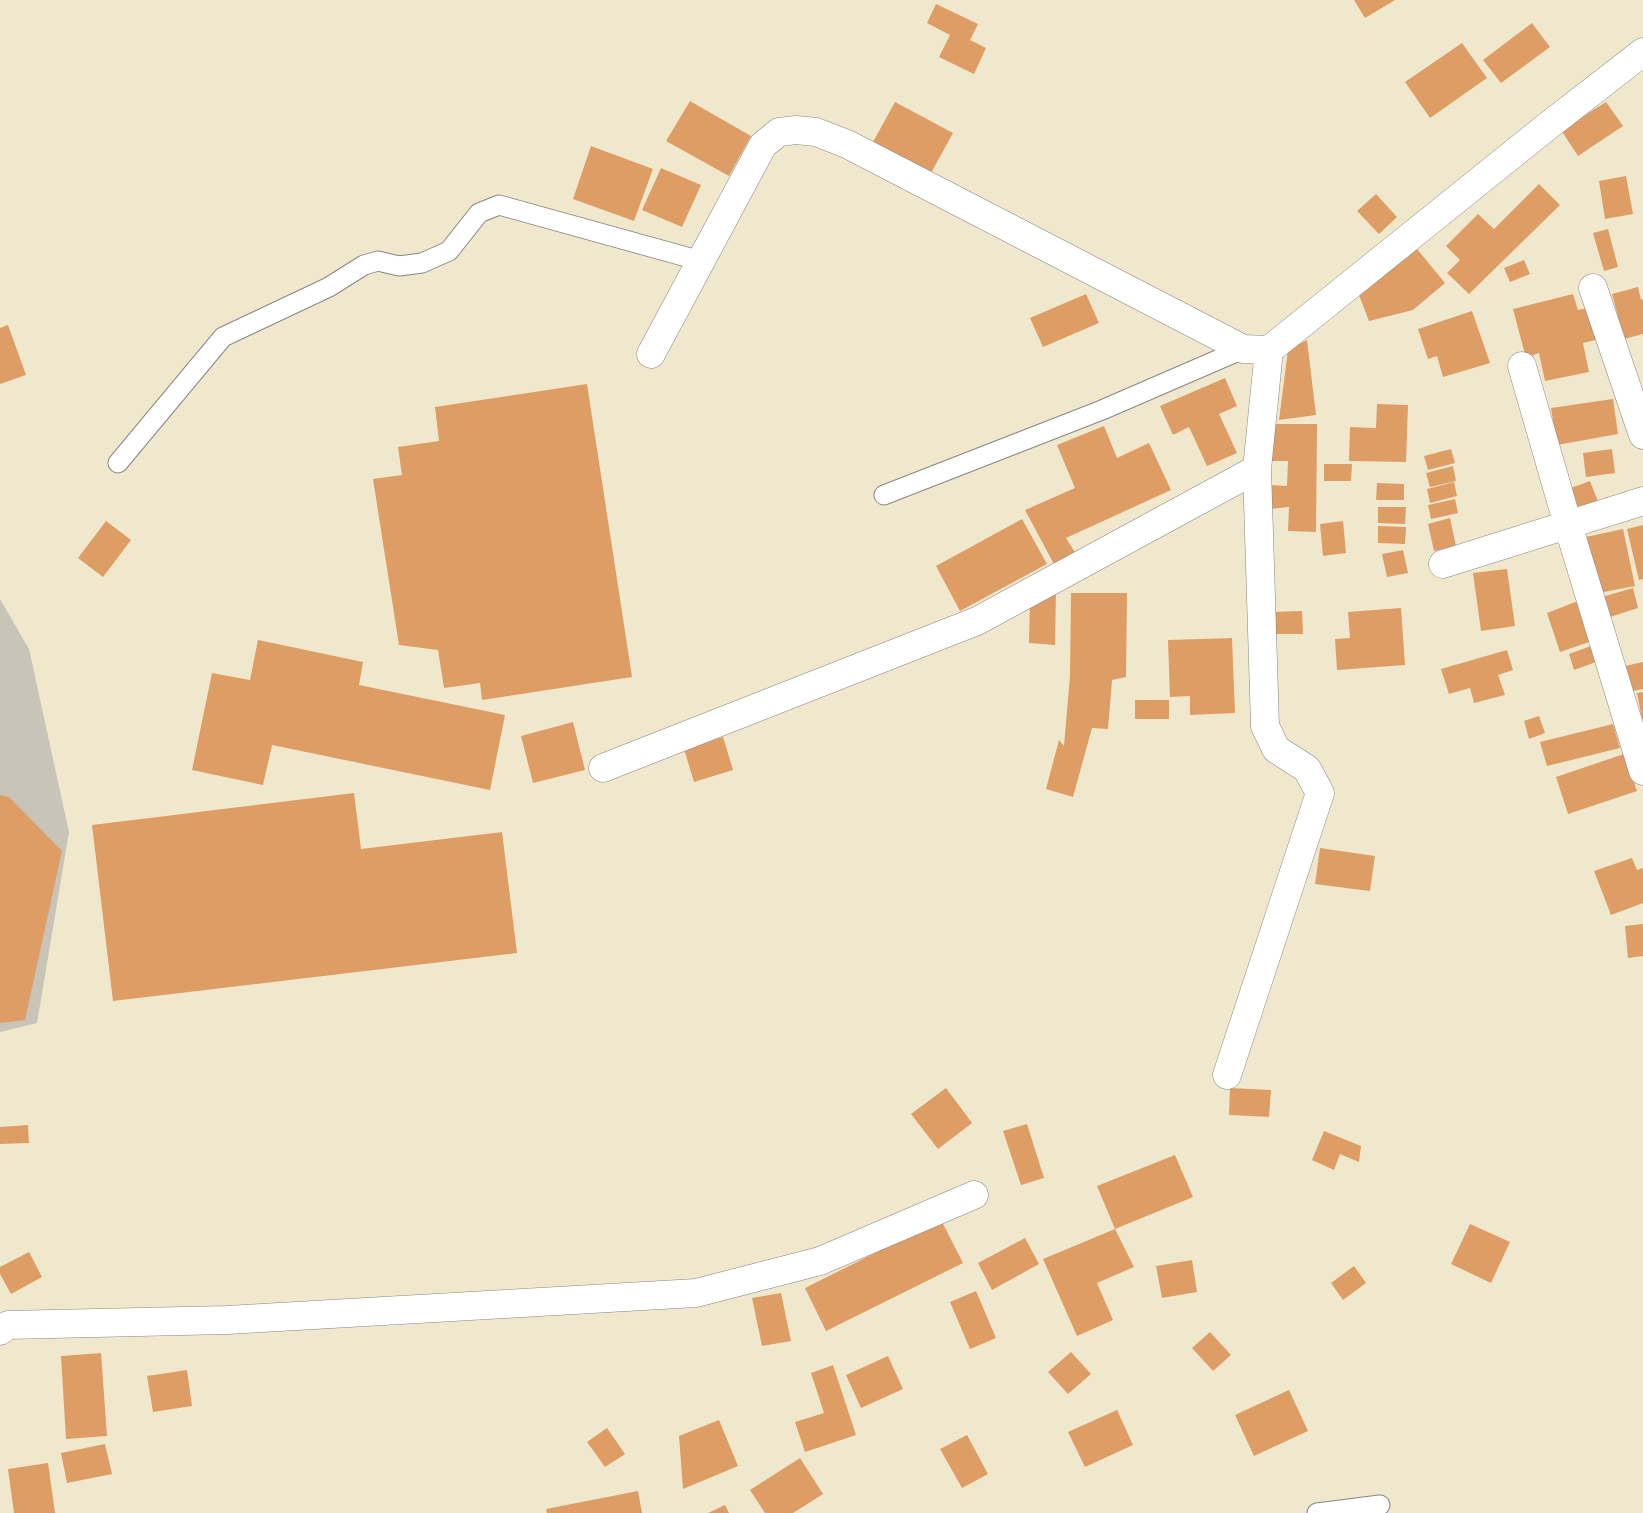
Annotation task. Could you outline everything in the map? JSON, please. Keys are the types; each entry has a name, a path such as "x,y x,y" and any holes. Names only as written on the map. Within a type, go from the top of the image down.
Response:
{"street":[{"path":"1256,349 1643,52"},
{"path":"651,354 763,145 779,132 796,130 816,132 856,148 1256,349"},
{"path":"1593,288 1643,435"},
{"path":"1227,1075 1320,793 1308,768 1276,749 1266,726 1257,469 1256,349"},
{"path":"1522,366 1643,771"},
{"path":"603,768 977,621 1257,469"},
{"path":"1443,564 1643,502"},
{"path":"0,1331 8,1325 227,1320 696,1293 820,1261 974,1196"}],"lane":[{"path":"118,463 223,337 329,287 364,265 378,261 400,266 422,263 449,251 479,213 499,205 701,261"},
{"path":"884,495 1256,349"},
{"path":"1317,1513 1380,1505"}],"shaded area":[{"path":"0,599 29,649 69,832 37,1023 0,1032"}],"building":[{"path":"1354,0 1395,0 1365,18"},
{"path":"936,4 978,24 970,40 986,48 974,74 939,57 950,35 927,23"},
{"path":"1532,23 1550,47 1501,83 1483,60"},
{"path":"1462,43 1487,78 1430,118 1405,82"},
{"path":"690,101 751,136 729,176 666,141"},
{"path":"895,102 953,133 931,173 873,142"},
{"path":"1606,102 1623,126 1578,156 1561,130"},
{"path":"591,146 653,169 634,221 573,199"},
{"path":"661,168 701,185 682,227 642,210"},
{"path":"1626,176 1633,214 1605,219 1599,181"},
{"path":"1539,184 1560,205 1469,294 1447,273 1460,260 1446,246 1478,214 1494,229"},
{"path":"1376,194 1397,217 1379,234 1357,211"},
{"path":"1608,229 1618,267 1604,271 1593,233"},
{"path":"1417,249 1445,283 1413,310 1369,321 1357,290"},
{"path":"1524,260 1530,274 1510,282 1504,268"},
{"path":"1638,287 1641,300 1643,299 1643,334 1624,339 1612,294"},
{"path":"1086,294 1099,323 1043,347 1030,318"},
{"path":"1573,294 1578,310 1597,306 1604,338 1583,343 1589,372 1545,381 1539,353 1526,358 1513,309"},
{"path":"1472,311 1490,363 1443,377 1437,356 1428,359 1418,329"},
{"path":"8,325 26,375 0,384 0,328"},
{"path":"1307,340 1316,415 1279,420 1288,350"},
{"path":"1225,378 1237,406 1219,414 1237,453 1207,466 1189,427 1173,435 1160,406"},
{"path":"587,384 632,677 482,700 480,683 444,688 438,650 399,645 373,479 402,475 398,447 439,441 435,407"},
{"path":"1613,399 1618,434 1557,445 1551,408"},
{"path":"1377,404 1408,405 1406,462 1349,461 1350,427 1376,428"},
{"path":"1268,424 1317,424 1316,532 1288,531 1289,507 1269,509 1270,485 1287,486 1288,461 1268,461"},
{"path":"1104,426 1117,458 1149,443 1171,490 1066,538 1076,554 1055,566 1025,510 1075,488 1057,445"},
{"path":"1451,449 1455,463 1428,470 1424,456"},
{"path":"1612,449 1615,473 1586,477 1583,453"},
{"path":"1324,464 1352,464 1351,481 1324,481"},
{"path":"1453,466 1456,481 1430,487 1426,473"},
{"path":"1590,481 1599,504 1577,513 1568,489"},
{"path":"1454,482 1457,496 1430,503 1427,489"},
{"path":"1377,483 1404,484 1404,500 1376,500"},
{"path":"1455,499 1458,513 1431,519 1428,505"},
{"path":"1378,507 1406,507 1405,524 1378,523"},
{"path":"1450,518 1456,546 1434,551 1428,524"},
{"path":"1022,519 1047,564 960,611 936,566"},
{"path":"106,521 131,540 103,577 78,558"},
{"path":"1343,521 1346,553 1323,556 1320,524"},
{"path":"1643,525 1643,579 1639,580 1627,529"},
{"path":"1378,526 1406,527 1405,544 1378,543"},
{"path":"1623,529 1635,586 1599,593 1586,537"},
{"path":"1403,550 1408,573 1387,577 1382,554"},
{"path":"1507,569 1515,626 1481,631 1473,573"},
{"path":"1056,588 1055,645 1029,643 1030,602"},
{"path":"1633,588 1638,608 1607,618 1602,597"},
{"path":"1071,593 1127,593 1126,677 1112,680 1108,729 1092,728 1073,797 1046,789 1059,740 1064,746 1070,676"},
{"path":"1578,601 1592,641 1560,652 1547,613"},
{"path":"1401,608 1405,665 1337,670 1335,639 1350,638 1348,612"},
{"path":"1302,611 1303,634 1274,634 1274,612"},
{"path":"1232,638 1235,713 1190,715 1190,696 1170,697 1168,640"},
{"path":"258,640 363,662 359,685 505,715 490,790 272,745 263,785 192,770 212,673 250,680"},
{"path":"1591,646 1596,662 1574,670 1569,654"},
{"path":"1507,650 1513,670 1498,675 1505,695 1474,703 1470,688 1449,694 1441,669"},
{"path":"1643,662 1643,689 1632,691 1625,666"},
{"path":"1643,692 1643,719 1642,719 1637,693"},
{"path":"1135,700 1169,700 1169,719 1135,719"},
{"path":"1539,716 1545,733 1529,739 1524,721"},
{"path":"573,722 585,770 533,783 521,736"},
{"path":"1613,724 1620,748 1547,766 1540,742"},
{"path":"723,737 733,770 694,782 684,749"},
{"path":"1624,754 1637,791 1568,814 1556,777"},
{"path":"354,793 361,849 502,832 517,953 113,1001 92,825"},
{"path":"0,795 9,797 62,851 25,1020 0,1023"},
{"path":"1320,848 1375,856 1370,891 1315,884"},
{"path":"1632,858 1637,870 1643,868 1643,903 1611,915 1594,871"},
{"path":"1643,924 1643,956 1628,958 1625,926"},
{"path":"946,1088 972,1123 938,1149 911,1114"},
{"path":"1230,1088 1271,1090 1269,1117 1229,1115"},
{"path":"1027,1124 1044,1178 1021,1185 1003,1131"},
{"path":"28,1125 29,1143 0,1144 0,1127"},
{"path":"1324,1131 1361,1146 1359,1162 1340,1154 1334,1170 1312,1160"},
{"path":"1175,1155 1193,1197 1115,1229 1097,1186"},
{"path":"941,1220 963,1263 826,1331 805,1288"},
{"path":"1470,1224 1510,1242 1491,1283 1451,1264"},
{"path":"1115,1229 1134,1267 1097,1283 1113,1320 1077,1336 1043,1259"},
{"path":"1025,1238 1039,1264 992,1290 978,1263"},
{"path":"29,1252 42,1277 11,1294 0,1274 0,1267"},
{"path":"1192,1260 1197,1292 1162,1298 1156,1266"},
{"path":"1354,1266 1366,1283 1343,1300 1331,1283"},
{"path":"976,1291 996,1338 970,1349 950,1302"},
{"path":"781,1293 791,1341 762,1346 752,1298"},
{"path":"1210,1332 1231,1355 1213,1371 1192,1348"},
{"path":"1071,1352 1091,1374 1068,1394 1048,1372"},
{"path":"101,1353 107,1436 66,1439 61,1356"},
{"path":"888,1356 903,1389 861,1408 846,1375"},
{"path":"833,1365 856,1435 805,1452 795,1422 824,1413 811,1373"},
{"path":"187,1370 192,1406 153,1412 147,1376"},
{"path":"1289,1390 1308,1431 1254,1456 1235,1415"},
{"path":"1117,1410 1133,1445 1085,1467 1068,1432"},
{"path":"719,1420 738,1466 683,1489 679,1436"},
{"path":"607,1428 625,1454 605,1467 587,1442"},
{"path":"967,1435 988,1474 962,1488 940,1449"},
{"path":"105,1444 112,1474 67,1483 61,1453"},
{"path":"800,1458 823,1494 793,1513 765,1513 750,1490"},
{"path":"48,1463 55,1513 14,1513 8,1469"},
{"path":"638,1491 642,1513 547,1513 546,1509"},
{"path":"725,1505 729,1513 708,1513"}]}
